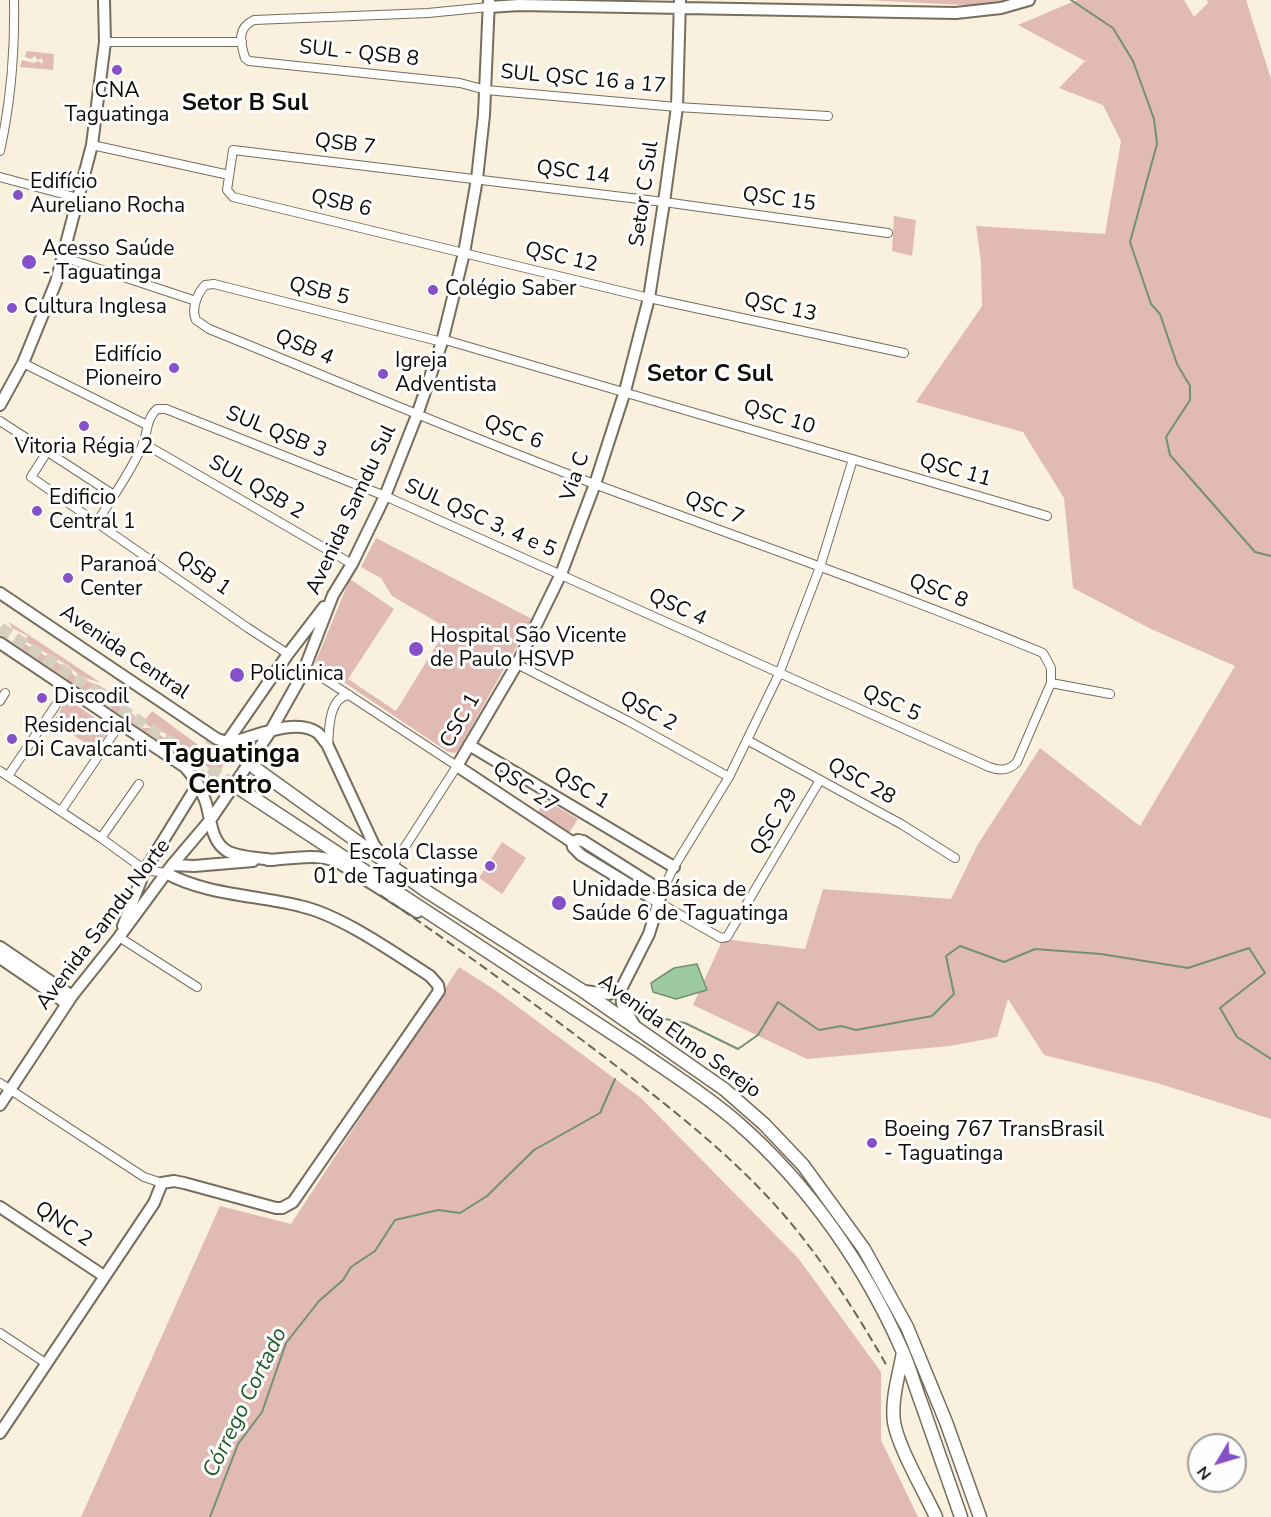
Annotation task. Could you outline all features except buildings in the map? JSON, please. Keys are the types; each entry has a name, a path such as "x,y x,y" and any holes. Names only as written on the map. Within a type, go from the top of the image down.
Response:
{"main road":[{"path":"0,405 24,363 49,301 63,257 92,145 105,42 104,0"},
{"path":"489,3 680,5 956,13 1001,8 1029,0"},
{"name":"Avenida Samdu Sul","path":"243,773 270,732 302,675 333,595 385,496 417,415 442,340 464,254 477,179 486,90 489,3"},
{"name":"Setor C Sul","path":"625,391 649,298 664,202 676,107 680,5"},
{"name":"Via C","path":"517,664 561,574 595,484 625,391"},
{"name":"Avenida Central","path":"0,593 210,735 227,742"},
{"path":"227,742 288,654 333,595"},
{"path":"0,643 185,767 198,784 211,819 213,834 227,851 274,860"},
{"path":"288,654 302,675"},
{"name":"CSC 1","path":"457,766 517,664"},
{"path":"227,742 287,726 305,728 318,733 328,747 374,845 392,867"},
{"name":"QSC 1","path":"469,745 674,867"},
{"name":"QSC 27","path":"457,766 572,842 580,855 660,897"},
{"name":"Avenida Elmo Serejo","path":"255,768 426,891 635,1026 724,1089 764,1124 803,1165 828,1196 876,1268 907,1327 946,1422 980,1517"},
{"name":"Avenida Samdu Norte","path":"0,1105 69,1000 169,869 211,819 243,773"},
{"path":"119,937 145,870 198,784"},
{"name":"Avenida Elmo Serejo","path":"240,789 351,860 692,1087 738,1123 790,1175 825,1219 863,1277 903,1351 961,1517"},
{"path":"169,869 315,856 336,861 420,914 437,919"},
{"path":"0,1433 154,1203 162,1183 174,1181 184,1183 276,1208 282,1208 293,1202 439,991 438,985 430,976 323,913 300,906 212,889 177,879 169,869"},
{"path":"635,1026 622,1004 621,989 650,934 660,897"},
{"path":"0,947 69,1000"},
{"path":"0,958 69,1000"},
{"path":"583,991 609,994 621,989"},
{"name":"QNC 2","path":"0,1207 104,1276"},
{"path":"903,1351 894,1403 894,1424 936,1517"}],"street":[{"path":"0,150 15,42 14,0"},
{"path":"105,42 242,42 244,25 254,20 428,13 489,3"},
{"name":"SUL - QSB 8","path":"242,42 245,58 249,61 460,83 486,90"},
{"name":"SUL QSC 16 a 17","path":"486,90 676,107 828,117"},
{"path":"92,145 229,175"},
{"name":"QSB 7","path":"229,175 233,150 477,179"},
{"name":"QSB 6","path":"229,175 227,189 233,197 464,254"},
{"path":"0,177 78,198"},
{"name":"QSC 14","path":"477,179 664,202"},
{"name":"QSC 15","path":"664,202 888,233"},
{"name":"QSC 12","path":"464,254 649,298"},
{"path":"63,257 196,301"},
{"name":"QSB 5","path":"196,301 205,285 214,284 442,340"},
{"name":"QSC 13","path":"649,298 904,353"},
{"name":"QSB 4","path":"196,301 194,316 200,324 417,415"},
{"name":"QSC 10","path":"442,340 854,459"},
{"path":"24,363 147,425 143,443 97,522"},
{"name":"SUL QSB 3","path":"147,425 153,412 161,408 385,496"},
{"name":"QSC 6","path":"417,415 595,484"},
{"path":"0,421 114,495"},
{"name":"SUL QSB 2","path":"143,443 351,564"},
{"name":"QSB 1","path":"47,452 31,477 288,654"},
{"path":"660,897 674,867 729,777 779,674 820,567 854,459"},
{"name":"QSC 11","path":"854,459 1047,516"},
{"name":"QSC 7","path":"595,484 820,567"},
{"name":"SUL QSC 3, 4 e 5","path":"385,496 561,574"},
{"name":"QSC 8","path":"820,567 951,615 1043,653 1051,668 1051,684"},
{"name":"QSC 4","path":"561,574 779,674"},
{"name":"QSC 2","path":"517,664 628,721 729,777"},
{"name":"QSC 5","path":"779,674 988,767 1004,770 1012,768 1017,762 1051,684"},
{"path":"302,675 323,678 457,766 392,867"},
{"path":"1051,684 1110,694"},
{"path":"8,776 68,690"},
{"path":"0,701 5,693"},
{"path":"328,747 330,719 335,706 344,695 349,695"},
{"path":"61,811 120,724"},
{"name":"QSC 28","path":"747,740 901,824 955,858"},
{"path":"0,771 102,838 145,870 169,869"},
{"name":"QSC 29","path":"660,897 721,938 727,937 820,780"},
{"path":"102,838 139,784"},
{"path":"119,937 196,987"},
{"path":"0,1083 144,1177 162,1183"},
{"path":"0,1333 47,1364"}],"shaded area":[{"path":"865,0 1024,0 1002,7"},
{"path":"1077,0 1184,0 1194,17 1208,3 1207,0 1246,0 1271,79 1271,1119 1157,1083 1044,1055 1008,999 997,1037 950,1046 807,1059 693,1005 723,939 805,949 823,889 951,899 978,844 1040,748 1140,826 1235,666 1151,629 1073,588 1064,498 1023,432 916,402 982,306 981,262 976,226 1105,234 1121,141 1103,105 1059,88 1085,61 1018,25"},
{"path":"26,51 54,54 53,70 20,67 22,60 34,63 38,61 43,64 42,58 38,60 35,56 31,59 25,57"},
{"path":"894,216 916,220 912,256 892,251"},
{"name":"Hospital São Vicente de Paulo HSVP","path":"376,538 532,619 455,753 448,752 315,663 350,579 394,609 348,679 396,711 447,628 392,596 381,578 361,567"},
{"path":"9,622 101,683 80,676 69,666 25,641 28,636 12,628"},
{"path":"0,634 20,647 23,643 67,668 78,679 99,685 111,693 136,717 131,725 0,636"},
{"path":"67,699 110,728 96,750 53,722"},
{"path":"152,711 224,764 218,774 175,745 165,733 147,725 145,720"},
{"path":"150,728 163,737 173,749 215,778 206,791 197,772 137,730"},
{"path":"545,800 578,819 569,833 537,814"},
{"path":"502,842 526,858 502,894 479,878"},
{"path":"697,964 707,990 676,999 653,992 651,983 674,968"},
{"path":"459,967 495,990 641,1098 798,1258 881,1372 881,1440 918,1517 81,1517 220,1206 291,1224"}],"waterway":[{"path":"1071,0 1113,28 1133,61 1154,119 1157,144 1130,242 1151,304 1160,314 1177,364 1190,386 1190,400 1166,437 1170,455 1255,552 1271,556"},
{"path":"655,1017 685,1023 738,1049 758,1035 778,1002 819,1030 841,1026 856,1030 932,1016 954,994 946,956 960,946 1004,962 1035,949 1101,954 1188,968 1249,948 1265,973 1220,1008 1237,1037 1271,1059"},
{"name":"Córrego Cortado","path":"210,1517 238,1444 262,1412 286,1343 319,1301 343,1280 351,1267 375,1251 395,1220 438,1210 460,1213 487,1196 534,1150 600,1113 615,1079"}],"tunnel":[{"path":"0,628 240,789"},
{"path":"208,737 255,768"}],"railway":[{"path":"380,895 582,1040 657,1097 723,1153 764,1193 813,1251 852,1308 888,1368"}],"place":[{"name":"CNA Taguatinga","path":"117,70"},
{"name":"Edifício Aureliano Rocha","path":"18,195"},
{"name":"Acesso Saúde - Taguatinga","path":"29,262"},
{"name":"Colégio Saber","path":"433,290"},
{"name":"Cultura Inglesa","path":"12,308"},
{"name":"Edifício Pioneiro","path":"174,368"},
{"name":"Igreja Adventista","path":"383,374"},
{"name":"Vitoria Régia 2","path":"84,426"},
{"name":"Edificio Central 1","path":"37,511"},
{"name":"Paranoá Center","path":"68,578"},
{"name":"Hospital São Vicente de Paulo HSVP","path":"416,649"},
{"name":"Policlinica","path":"237,675"},
{"name":"Discodil","path":"42,698"},
{"name":"Residencial Di Cavalcanti","path":"12,739"},
{"name":"Escola Classe 01 de Taguatinga","path":"490,866"},
{"name":"Unidade Básica de Saúde 6 de Taguatinga","path":"559,903"},
{"name":"Boeing 767 TransBrasil - Taguatinga","path":"872,1143"}],"district":[{"name":"Setor B Sul","path":"245,104"},
{"name":"Setor C Sul","path":"710,375"},
{"name":"Taguatinga Centro","path":"230,770"}]}
